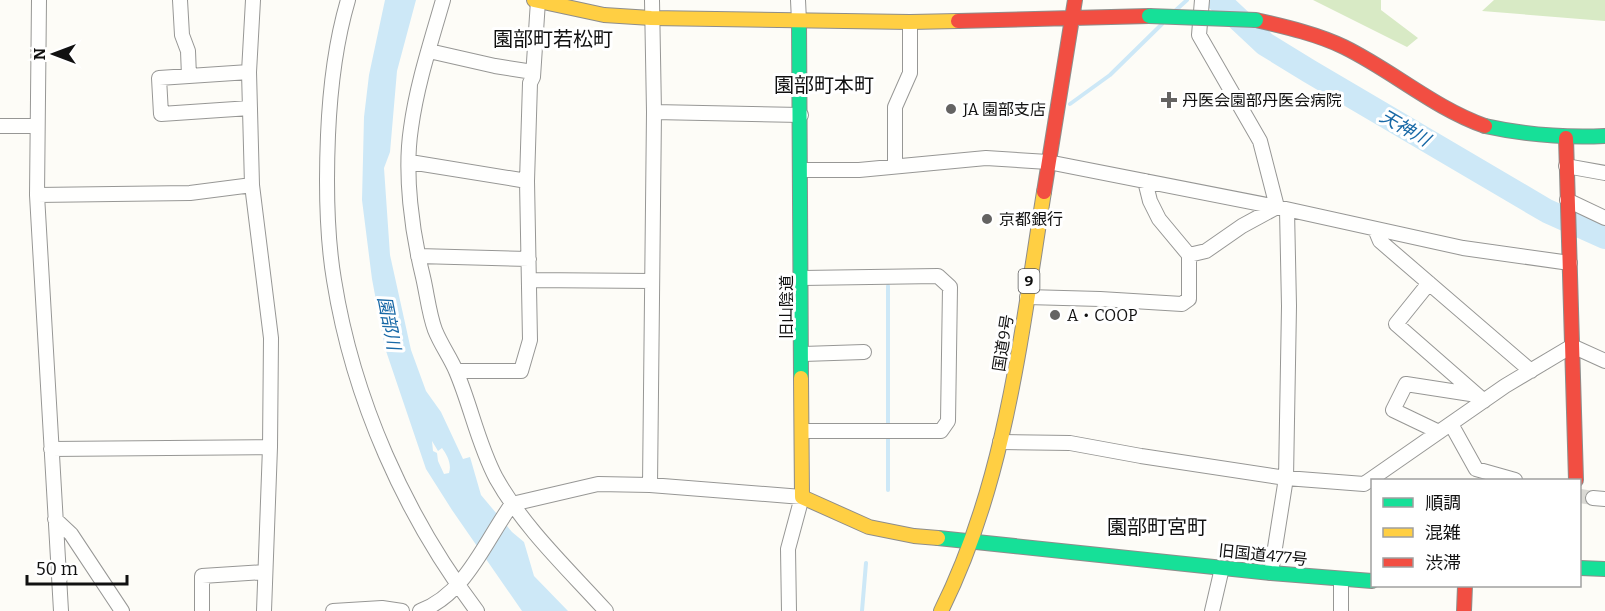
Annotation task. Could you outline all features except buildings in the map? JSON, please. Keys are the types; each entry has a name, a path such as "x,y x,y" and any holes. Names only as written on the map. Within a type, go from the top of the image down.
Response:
{"main road":[{"name":"国道9号","path":"941,611 972,540 1000,442 1012,389 1075,0"},
{"path":"536,1 567,3 604,15 651,18 910,22 1072,20 1149,16 1256,20 1292,28 1344,47 1443,108 1484,126 1516,133 1566,138 1605,136"},
{"name":"旧山陰道","path":"799,21 802,170 802,497"},
{"path":"1566,138 1576,479"},
{"name":"旧国道477号","path":"802,497 868,527 915,536 972,540 1271,573 1371,581"},
{"path":"1581,568 1605,568"},
{"path":"1464,611 1465,587"}],"street":[{"path":"39,0 37,195 61,611"},
{"path":"180,0 182,35 188,51 189,76"},
{"path":"253,0 249,72 252,185 271,338 264,611"},
{"path":"348,0 339,32 330,89 326,174 329,241 334,281 351,354 366,403 389,462 416,517 461,582 477,611"},
{"path":"443,0 416,97 411,131 410,162 411,213 435,330 456,371 476,430 509,508 529,526 606,611"},
{"path":"650,485 654,112 652,0"},
{"name":"旧山陰道","path":"798,0 799,21"},
{"path":"1202,0 1199,35 1260,141 1282,208 1289,306 1286,478 1271,573"},
{"path":"456,371 520,371 530,340 528,182 530,83 533,72 536,1"},
{"path":"895,166 895,107 910,73 910,22"},
{"path":"429,51 533,72"},
{"path":"249,72 159,78 161,114 250,108"},
{"path":"654,112 801,115"},
{"path":"0,126 38,126"},
{"path":"802,170 859,170 986,158 1048,162 1282,208 1463,248 1570,263"},
{"path":"410,162 528,182"},
{"path":"1566,166 1605,173"},
{"path":"1027,297 1182,304 1189,298 1189,255 1159,219 1150,201 1145,181"},
{"path":"37,195 190,193 252,185"},
{"path":"1567,203 1605,218"},
{"path":"1189,255 1206,251 1242,226 1282,208"},
{"path":"1375,229 1380,241 1531,371"},
{"path":"418,256 529,259"},
{"path":"802,278 938,276 950,287 948,421 941,431 802,431"},
{"path":"529,280 652,280"},
{"path":"1429,283 1396,324 1480,398"},
{"path":"1371,479 1451,424 1480,398 1572,346 1605,361"},
{"path":"803,354 864,352"},
{"path":"1439,432 1393,410 1406,384 1480,398"},
{"path":"1451,424 1476,469 1511,479"},
{"path":"1000,442 1070,443 1286,478 1364,484 1371,479"},
{"path":"51,449 270,447"},
{"path":"420,611 434,606 461,582 509,508 598,484 650,485 802,497"},
{"name":"旧山陰道","path":"789,611 788,549 802,497"},
{"path":"55,519 71,534 122,611"},
{"path":"1212,611 1222,568"},
{"path":"202,611 202,576 265,572"},
{"path":"1341,579 1341,611"},
{"path":"333,611 382,608 402,611"}],"green space":[{"path":"1313,0 1381,0 1381,10 1418,38 1407,47"},
{"path":"1494,0 1605,0 1605,21 1482,11"}],"water":[{"name":"園部川","path":"385,0 416,0 397,71 390,152 384,168 390,255 411,350 426,391 441,412 463,459 470,457 481,495 512,532 524,542 534,576 568,611 522,611 426,469 385,348 372,279 362,200 364,117 369,75","holes":["432,441 438,451 442,448 447,457 450,466 449,473 444,474 437,453 433,451"]}],"waterway":[{"path":"1176,10 1187,0"},
{"name":"天神川","path":"1218,0 1265,44 1309,71 1547,211 1605,237"},
{"path":"1070,104 1110,75 1162,24"},
{"path":"888,286 888,427"},
{"path":"888,434 888,490"},
{"path":"862,611 866,563"}],"tunnel":[{"path":"1581,496 1593,498"}],"traffic: fast":[{"path":"1149,16 1256,20"},
{"path":"799,21 801,378"},
{"path":"1485,126 1545,135 1605,136"},
{"path":"938,538 1271,573 1371,581"},
{"path":"1581,568 1605,569"}],"traffic: slow":[{"path":"534,0 604,15 651,18 958,21"},
{"path":"941,611 963,561 996,459 1018,353 1044,192"},
{"path":"801,378 802,497 869,527 914,536 938,538"}],"traffic: jam":[{"path":"1044,192 1075,0"},
{"path":"958,21 1149,16"},
{"path":"1256,20 1334,42 1448,109 1485,126"},
{"path":"1566,138 1576,479"},
{"path":"1464,611 1465,587"}],"place":[{"name":"丹医会園部丹医会病院","path":"1169,100"},
{"name":"JA 園部支店","path":"951,109"},
{"name":"京都銀行","path":"987,219"},
{"name":"A・COOP","path":"1055,315"}],"district":[{"name":"園部町若松町","path":"553,39"},
{"name":"園部町本町","path":"824,85"},
{"name":"園部町宮町","path":"1157,527"}]}
